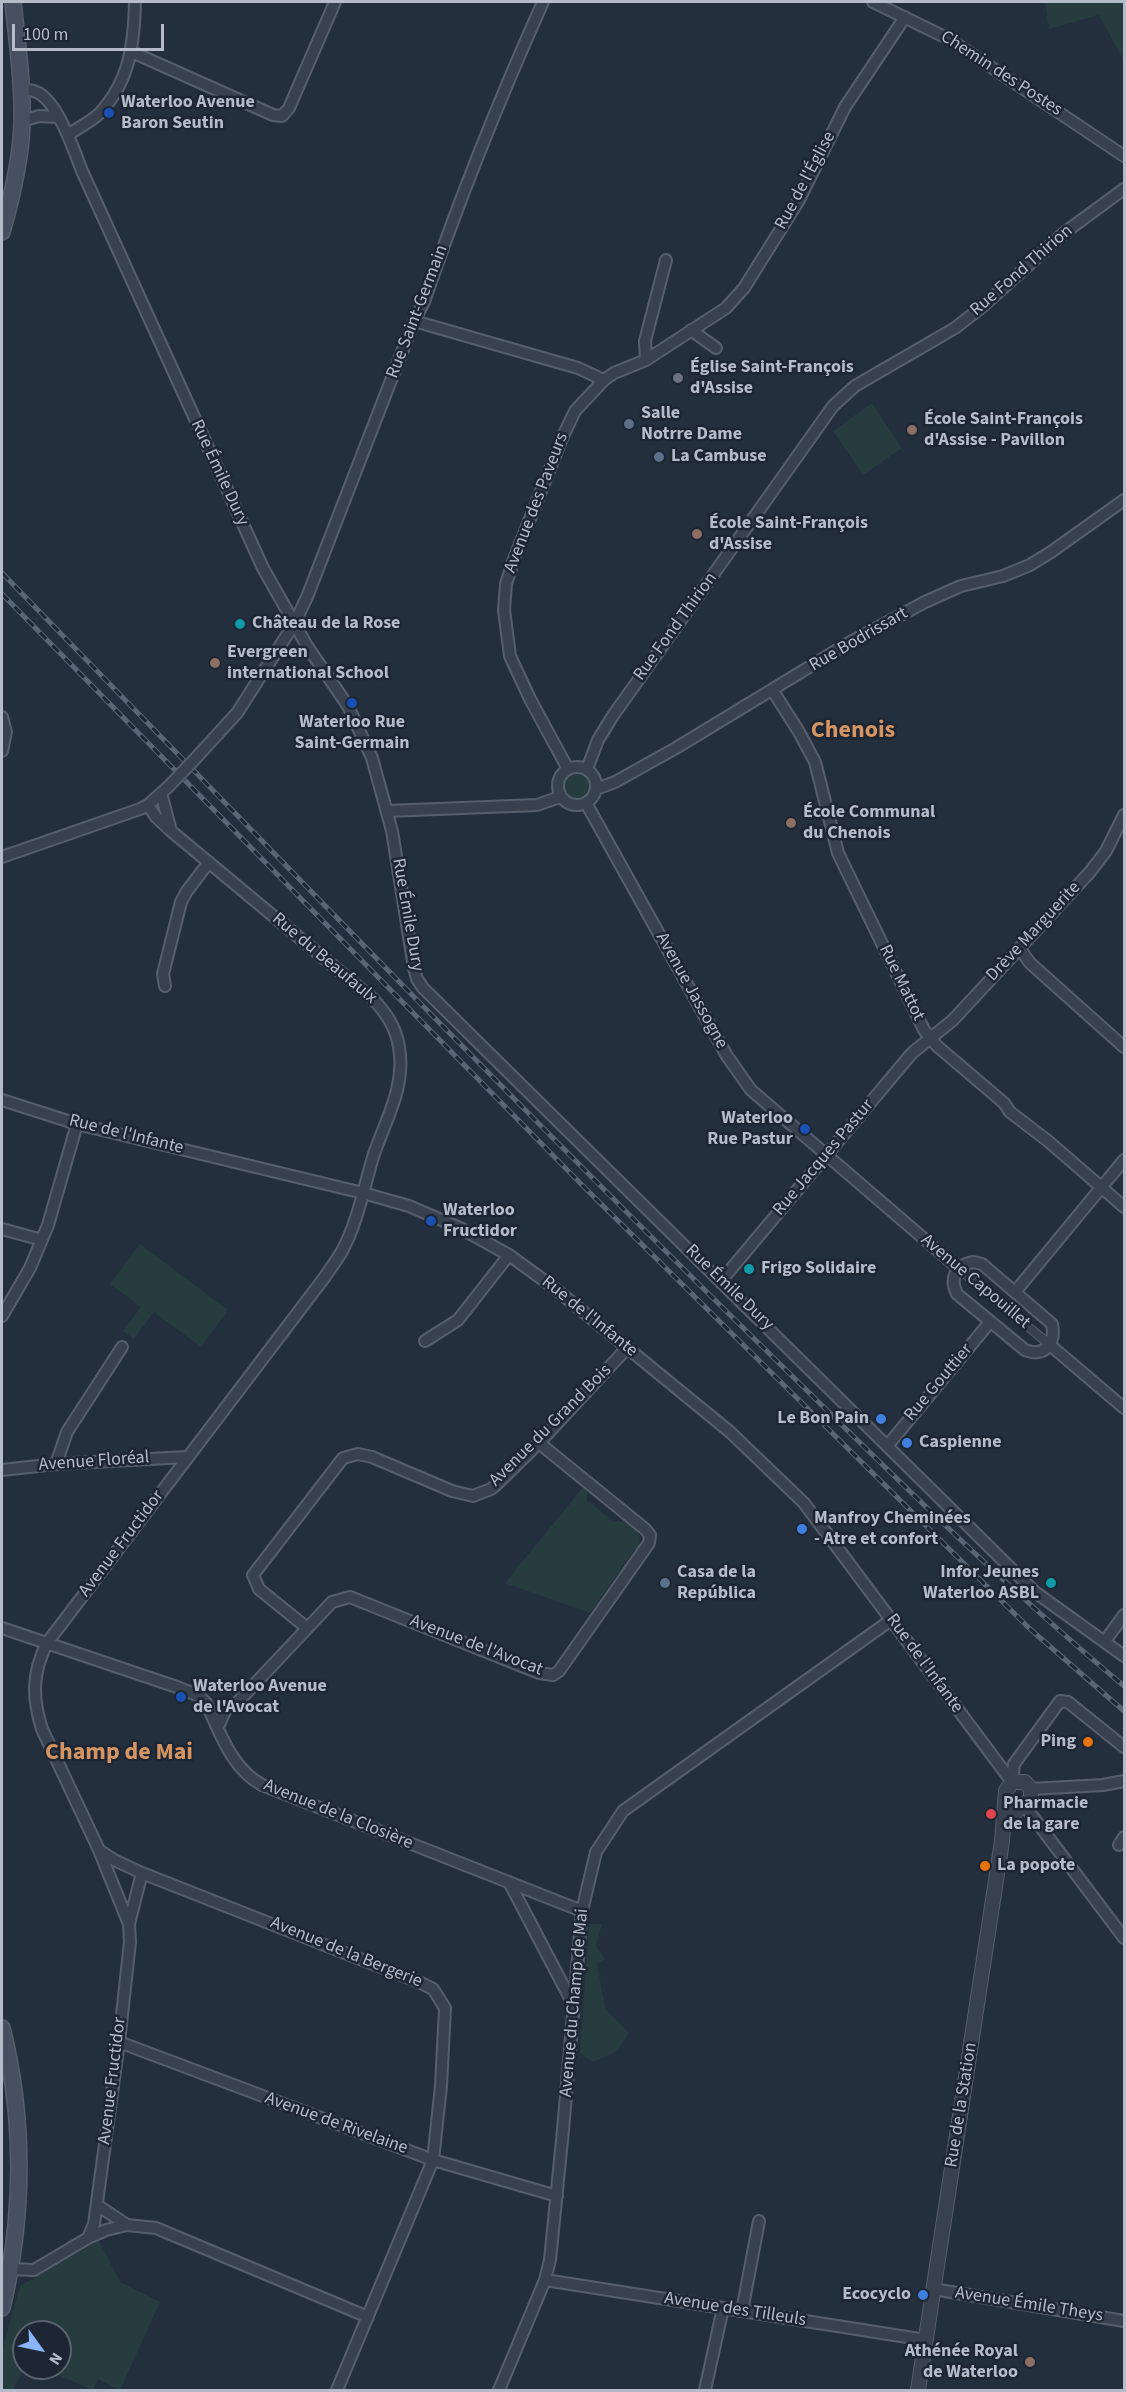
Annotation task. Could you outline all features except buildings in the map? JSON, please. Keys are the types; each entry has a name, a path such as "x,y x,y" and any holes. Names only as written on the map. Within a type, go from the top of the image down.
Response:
{"main road":[{"path":"2,232 16,175 22,121 13,2"},
{"path":"2,2028 15,2095 18,2139 18,2200 10,2269 2,2308"}],"street":[{"path":"68,135 98,115 113,95 132,52 135,2"},
{"path":"132,52 273,115 282,116 289,108 335,2"},
{"name":"Rue Saint-Germain","path":"148,805 194,760 237,712 294,624 342,513 414,321 424,302 477,156 543,2"},
{"name":"Chemin des Postes","path":"873,2 968,51 1125,156"},
{"name":"Rue de l'Église","path":"604,380 614,373 646,360 726,309 744,288 799,200 845,107 905,17"},
{"name":"Rue Émile Dury","path":"21,88 33,90 42,95 68,135 82,171 263,568 294,624 359,726 372,758 393,831 414,968 423,988 1035,1592 1125,1656"},
{"path":"22,121 39,116 57,117"},
{"name":"Rue Fond Thirion","path":"586,769 598,740 612,717 832,406 855,386 956,328 1064,234 1125,189"},
{"path":"646,360 645,341 666,260"},
{"path":"414,321 578,368 604,380"},
{"path":"692,330 716,348"},
{"name":"Avenue des Paveurs","path":"568,769 510,656 505,628 505,599 514,559 563,435 575,411 604,380"},
{"name":"Rue Bodrissart","path":"596,789 625,776 772,691 847,644 925,602 960,586 1003,576 1030,565 1125,500"},
{"name":"Rue Mattot","path":"772,691 799,732 815,762 838,853 924,1030 930,1038 1004,1103 1010,1112 1125,1207"},
{"path":"2,717 6,732 2,751"},
{"path":"387,811 537,805 560,797 575,805 592,799 596,789 594,777 586,769 580,767 568,769 559,780 560,797"},
{"path":"164,790 171,831"},
{"name":"Avenue Jassogne","path":"586,803 727,1056 764,1103 826,1155"},
{"path":"2,857 148,805"},
{"name":"Rue du Beaufaulx","path":"148,805 156,817 171,831 373,999 392,1022 399,1049 398,1089 363,1193"},
{"name":"Drève Marguerite","path":"930,1038 953,1020 1090,872 1121,835 1125,815"},
{"path":"165,987 163,974 181,902 209,862"},
{"path":"1020,949 1030,963 1125,1047"},
{"name":"Rue Jacques Pastur","path":"721,1281 912,1053 930,1038"},
{"name":"Rue de l'Infante","path":"2,1100 77,1124 410,1206 460,1228 508,1255 553,1287 730,1432 779,1478 826,1531 1012,1782"},
{"path":"2,1316 30,1268 42,1240 77,1124"},
{"name":"Avenue Capouillet","path":"826,1155 1125,1408"},
{"path":"1015,1292 1125,1160"},
{"name":"Avenue Fructidor","path":"129,1924 99,1850 42,1729 33,1692 39,1658 46,1643 330,1269 349,1236 363,1193"},
{"path":"2,1229 42,1240"},
{"path":"425,1341 458,1320 508,1255"},
{"path":"973,1262 982,1264 1015,1292 1052,1324 1054,1335 1050,1345 1042,1351 1034,1353 1024,1350 957,1294 953,1286 953,1278 958,1268 964,1264 973,1262"},
{"name":"Rue Gouttier","path":"888,1445 990,1322"},
{"path":"56,1464 67,1432 122,1347"},
{"name":"Avenue du Grand Bois","path":"307,1628 259,1588 253,1575 343,1458 358,1454 372,1457 452,1491 473,1496 491,1489 539,1443 627,1348"},
{"name":"Avenue de l'Avocat","path":"218,1727 226,1709 235,1705 332,1602 350,1597 539,1673 553,1675 559,1671 649,1543 650,1535 539,1443"},
{"name":"Avenue Floréal","path":"2,1470 56,1464 188,1457"},
{"path":"1105,1641 1125,1615"},
{"name":"Avenue du Champ de Mai","path":"499,2391 545,2280 550,2260 582,1911 596,1852 623,1812 891,1620"},
{"path":"2,1628 188,1691 206,1702 226,1709"},
{"path":"1024,1805 1013,1805 1007,1797 1006,1791 1012,1782 1014,1764 1060,1701 1068,1702 1125,1748"},
{"name":"Avenue de la Closière","path":"206,1702 235,1762 254,1781 582,1911"},
{"path":"1031,1789 1103,1785 1125,1781"},
{"path":"1005,1820 1031,1799 1031,1789 1025,1782 1012,1782"},
{"name":"Rue de la Station","path":"918,2391 1007,1797"},
{"path":"1024,1805 1125,1938"},
{"name":"Avenue de la Bergerie","path":"99,1850 142,1873 433,1989 445,2008 446,2022 433,2160 337,2391"},
{"name":"Avenue Fructidor","path":"88,2238 94,2224 97,2205 130,1942 129,1924 142,1873"},
{"path":"509,1882 573,2004"},
{"name":"Avenue de Rivelaine","path":"118,2042 433,2160 557,2196"},
{"path":"97,2205 126,2225"},
{"path":"742,2312 759,2221"},
{"path":"10,2269 34,2270 106,2230 126,2225 156,2228 368,2317"},
{"name":"Avenue des Tilleuls","path":"545,2280 926,2340"},
{"name":"Avenue Émile Theys","path":"933,2289 1125,2321"},
{"path":"705,2391 723,2308"}],"green space":[{"path":"1045,2 1124,2 1124,61 1099,15 1049,29"},
{"path":"872,403 902,448 863,475 833,431"},
{"path":"577,772 587,776 591,786 587,796 577,800 567,796 563,786 567,776"},
{"path":"140,1244 228,1310 201,1347 154,1312 134,1339 123,1331 141,1307 110,1284"},
{"path":"584,1486 587,1489 587,1500 614,1522 623,1521 637,1532 640,1538 639,1549 634,1550 590,1613 505,1583"},
{"path":"589,1924 602,1924 596,1946 605,1959 597,1963 605,2008 629,2033 617,2051 593,2062 580,2053"},
{"path":"99,2241 120,2282 160,2302 120,2390 98,2379 93,2390 69,2380 72,2380 72,2320 12,2320 12,2380 18,2380 13,2390 2,2390 2,2351 20,2286"}],"railway":[{"path":"2,573 456,1039 731,1316 973,1552 1124,1686"},
{"path":"2,594 583,1186 1030,1629 1124,1711"}],"place":[{"name":"Waterloo Avenue Baron Seutin","path":"109,113"},
{"name":"Église Saint-François d'Assise","path":"678,378"},
{"name":"Salle Notrre Dame","path":"629,424"},
{"name":"École Saint-François d'Assise - Pavillon","path":"912,430"},
{"name":"La Cambuse","path":"659,457"},
{"name":"École Saint-François d'Assise","path":"697,534"},
{"name":"Château de la Rose","path":"240,624"},
{"name":"Evergreen international School","path":"215,663"},
{"name":"Waterloo Rue Saint-Germain","path":"352,703"},
{"name":"École Communal du Chenois","path":"791,823"},
{"name":"Waterloo Rue Pastur","path":"805,1129"},
{"name":"Waterloo Fructidor","path":"431,1221"},
{"name":"Frigo Solidaire","path":"749,1269"},
{"name":"Le Bon Pain","path":"881,1419"},
{"name":"Caspienne","path":"907,1443"},
{"name":"Manfroy Cheminées - Atre et confort","path":"802,1529"},
{"name":"Casa de la República","path":"665,1583"},
{"name":"Infor Jeunes Waterloo ASBL","path":"1051,1583"},
{"name":"Waterloo Avenue de l'Avocat","path":"181,1697"},
{"name":"Ping","path":"1088,1742"},
{"name":"Pharmacie de la gare","path":"991,1814"},
{"name":"La popote","path":"985,1866"},
{"name":"Ecocyclo","path":"923,2295"},
{"name":"Athénée Royal de Waterloo","path":"1030,2362"}],"district":[{"name":"Chenois","path":"853,732"},
{"name":"Champ de Mai","path":"119,1754"}]}
